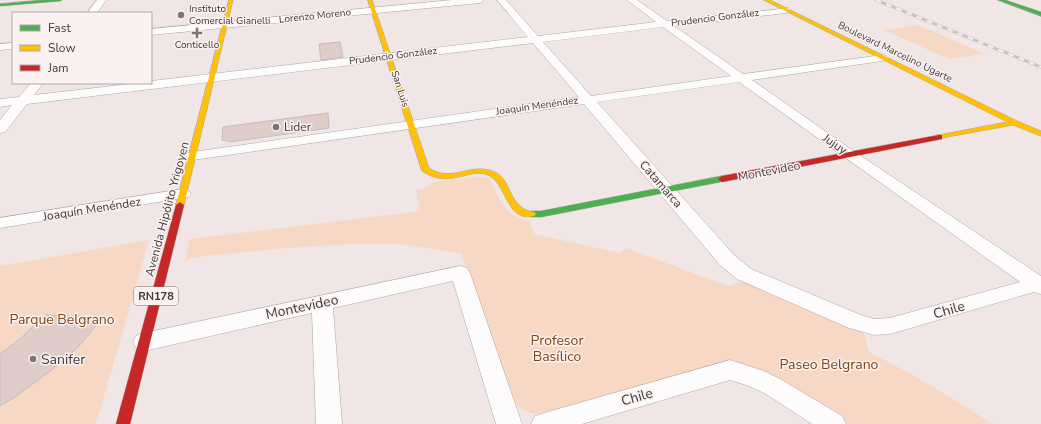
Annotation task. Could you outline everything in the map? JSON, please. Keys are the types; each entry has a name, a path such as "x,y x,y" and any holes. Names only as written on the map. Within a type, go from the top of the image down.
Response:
{"main road":[{"path":"0,5 60,0"},
{"name":"Avenida Hipólito Yrigoyen","path":"123,424 232,0"},
{"name":"San Luis","path":"370,0 425,169 432,176 440,178 475,172 489,173 500,178 512,205 524,214"},
{"name":"Boulevard Marcelino Ugarte","path":"766,0 1014,123 1041,134"},
{"path":"1000,0 1041,14"},
{"path":"1009,0 1041,10"},
{"name":"Boulevard Marcelino Ugarte","path":"1014,123 1027,134 1041,141"},
{"name":"Montevideo","path":"524,214 541,214 1014,123"}],"street":[{"path":"93,12 102,0"},
{"name":"Lorenzo Moreno","path":"152,32 480,0"},
{"name":"Catamarca","path":"501,0 727,260 738,270 856,322"},
{"name":"Jujuy","path":"631,0 850,155 1040,285"},
{"name":"Prudencio González","path":"0,103 786,10"},
{"path":"0,47 12,46"},
{"name":"Joaquín Menéndez","path":"193,156 882,58"},
{"path":"0,129 36,84"},
{"name":"Joaquín Menéndez","path":"0,223 183,194"},
{"name":"Montevideo","path":"144,342 460,273 509,424"},
{"name":"Chile","path":"856,322 874,328 890,326 1040,285"},
{"path":"322,302 329,424"},
{"name":"Chile","path":"544,424 730,370 756,378 774,387 833,424"}],"green space":[{"path":"918,25 985,54 949,59 884,30"},
{"name":"Paseo Belgrano","path":"477,177 489,178 503,205 514,215 529,220 534,234 620,253 626,248 728,286 745,281 864,333 869,352 915,376 993,424 846,424 795,391 739,362 724,363 540,413 532,413 524,411 518,407 513,400 461,253 399,244 355,244 298,247 204,256 185,260 190,239 420,211 416,190 425,188 434,182"},
{"name":"Parque Belgrano","path":"149,240 96,424 0,424 0,266"}],"building":[{"path":"340,42 343,57 321,60 319,44"},
{"name":"Lider","path":"328,113 329,128 230,142 222,140 223,127"},
{"name":"Sanifer","path":"45,315 103,317 79,346 61,363 15,397 0,406 0,354 20,339"}],"railway":[{"path":"876,0 1041,67"}],"traffic: fast":[{"path":"0,5 60,0"},
{"path":"1000,0 1041,14"},
{"path":"531,214 541,214 722,179"}],"traffic: slow":[{"path":"180,205 231,0"},
{"path":"370,0 425,169 433,175 441,177 481,171 490,173 497,177 502,183 512,203 523,212 531,214"},
{"path":"766,0 1014,123 1041,134"},
{"path":"939,137 1014,123"}],"traffic: jam":[{"path":"722,179 939,137"},
{"path":"123,424 180,205"}],"place":[{"name":"Instituto Comercial Gianelli","path":"181,15"},
{"name":"Conticello","path":"197,33"},
{"name":"Lider","path":"276,127"},
{"name":"Sanifer","path":"33,359"}],"park label":[{"name":"Profesor Basílico","path":"557,348"}]}
